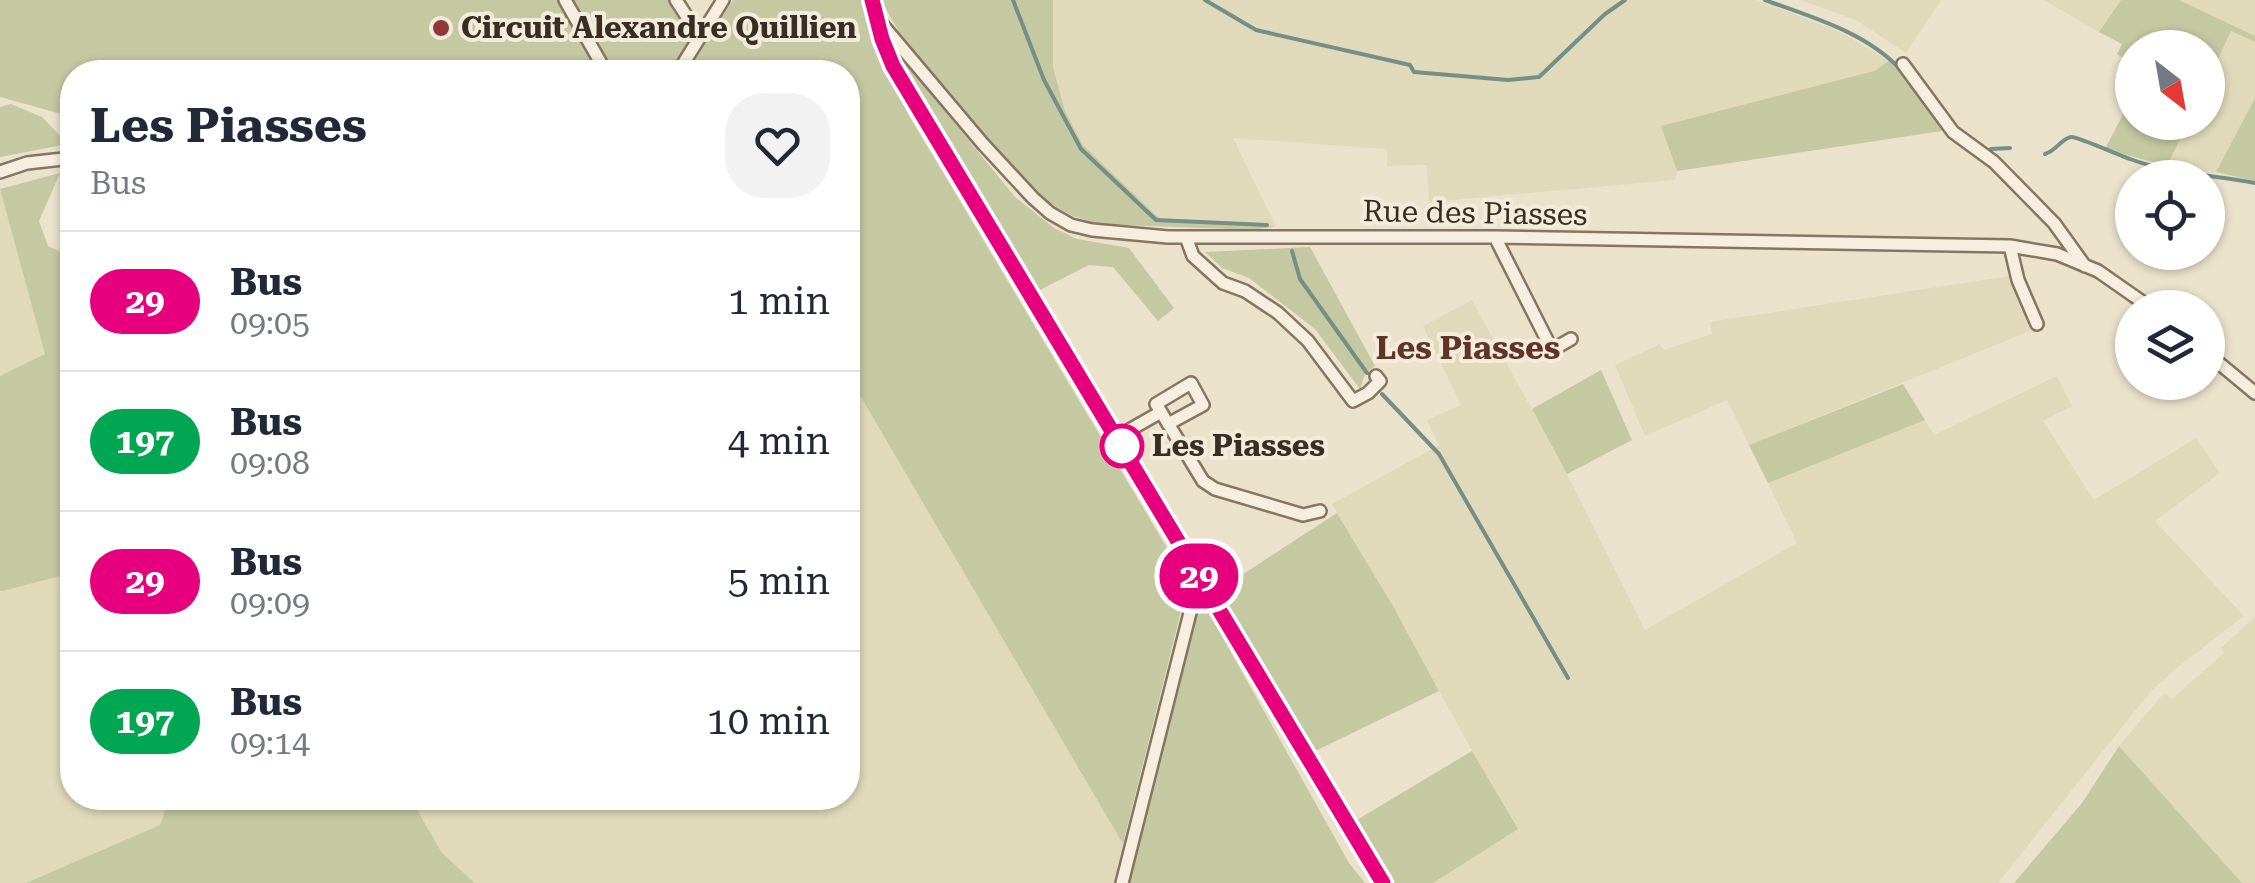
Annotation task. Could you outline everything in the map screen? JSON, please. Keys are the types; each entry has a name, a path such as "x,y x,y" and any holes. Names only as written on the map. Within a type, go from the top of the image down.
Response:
{"street":[{"path":"565,0 599,60"},
{"path":"676,0 701,33"},
{"path":"685,60 722,0"},
{"path":"872,0 893,66 1383,883"},
{"name":"Rue des Piasses","path":"875,16 1032,198 1050,214 1092,230 1186,237 2010,246 2057,254 2098,271 2125,290"},
{"path":"1903,64 1953,132 1994,162 2054,222 2085,266"},
{"path":"0,172 27,163 60,159"},
{"path":"1186,237 1193,256 1223,284 1245,291 1278,312 1306,339 1353,401 1380,381 1376,376"},
{"path":"1495,238 1552,350 1572,339"},
{"path":"2010,246 2018,280 2038,324"},
{"path":"2225,368 2255,394"},
{"path":"1168,424 1203,405 1190,383 1156,404 1160,412 1202,480 1214,489 1302,515 1320,511"},
{"path":"1117,437 1160,412"},
{"path":"1122,883 1199,577"}],"shaded area":[{"path":"1053,0 1757,0 1839,31 1889,61 1874,71 1662,126 1677,171 1675,180 1429,202 1427,165 1387,166 1387,149 1233,138 1276,226 1160,219 1083,145 1065,111 1053,67"},
{"path":"1800,0 1941,0 1906,53 1856,20"},
{"path":"2044,0 2121,0 2099,32"},
{"path":"2179,0 2255,0 2255,36 2202,11"},
{"path":"2231,31 2255,42 2255,98 2222,160 2170,160 2180,140 2225,140 2225,44"},
{"path":"0,189 45,354 0,376"},
{"path":"2010,276 2030,331 1749,445 1727,400 1645,436 1615,365 1660,344 1663,350 1712,334 1710,322"},
{"path":"1472,300 1567,474 1645,630 1797,543 1768,483 1925,420 1934,435 2057,376 2072,406 2043,421 2094,500 2196,438 2220,473 2155,521 2244,616 2150,692 1998,883 1433,883 1517,828 1332,504 1439,445 1427,420 1461,405 1423,326"},
{"path":"860,395 1123,844 1114,883 475,883 442,853 418,810 860,810"},
{"path":"60,576 60,810 165,810 160,825 26,883 0,883 0,590"},
{"path":"2255,617 2255,883 2242,883 2119,746 2164,693 2172,699 2224,653 2221,648"}],"green space":[{"path":"0,0 673,0 695,37 677,60 60,60 60,114 0,97"},
{"path":"733,0 865,0 869,31 908,114 1188,583 1123,844 860,395 860,60 694,60"},
{"path":"881,0 1053,0 1053,67 1065,111 1083,145 1160,219 1276,226 1256,230 1097,224 1046,201 992,145 903,39"},
{"path":"2121,0 2179,0 2255,36 2255,42 2231,31 2225,44 2225,30 2115,30 2115,40 2099,32"},
{"path":"890,44 1015,197 1054,228 1077,239 1129,248 1174,308 1158,321 1113,267 1089,265 1038,291 899,67"},
{"path":"1889,61 1912,80 1942,131 1677,171 1661,126 1874,71"},
{"path":"2255,98 2255,181 2225,174 2222,160"},
{"path":"11,104 42,117 60,136 60,146 0,157 0,107"},
{"path":"2115,130 2115,140 2180,140 2170,160 2145,160 2105,149"},
{"path":"60,173 39,221 48,246 60,252 60,576 2,591 0,376 45,354 0,189"},
{"path":"1310,247 1375,366 1365,374 1360,389 1315,329 1249,278 1222,268 1205,252"},
{"path":"1601,370 1632,440 1567,474 1532,409"},
{"path":"1903,384 1925,420 1768,483 1749,445"},
{"path":"1337,513 1439,691 1313,752 1217,591"},
{"path":"1197,611 1209,613 1349,863 1365,883 1128,883"},
{"path":"2119,746 2242,883 2014,883 2082,803"},
{"path":"1472,751 1518,829 1433,883 1395,883 1355,821"},
{"path":"165,810 418,810 442,853 475,883 26,883 160,825"}],"waterway":[{"path":"1013,0 1044,80 1081,149 1156,220 1267,225"},
{"path":"1205,0 1256,30 1410,65 1414,72 1508,80 1539,77 1625,0"},
{"path":"1765,0 1854,35 1899,68"},
{"path":"2045,154 2071,137 2161,168 2255,183"},
{"path":"1991,149 2010,148"},
{"path":"1292,251 1300,279 1367,373"},
{"path":"1382,394 1439,454 1568,678"}],"bus line":[{"name":"29","path":"872,0 893,66 1383,883"}],"place":[{"name":"Circuit Alexandre Quillien","path":"441,28"},
{"name":"Les Piasses","path":"1122,446"}],"district":[{"name":"Les Piasses","path":"1468,348"}]}
